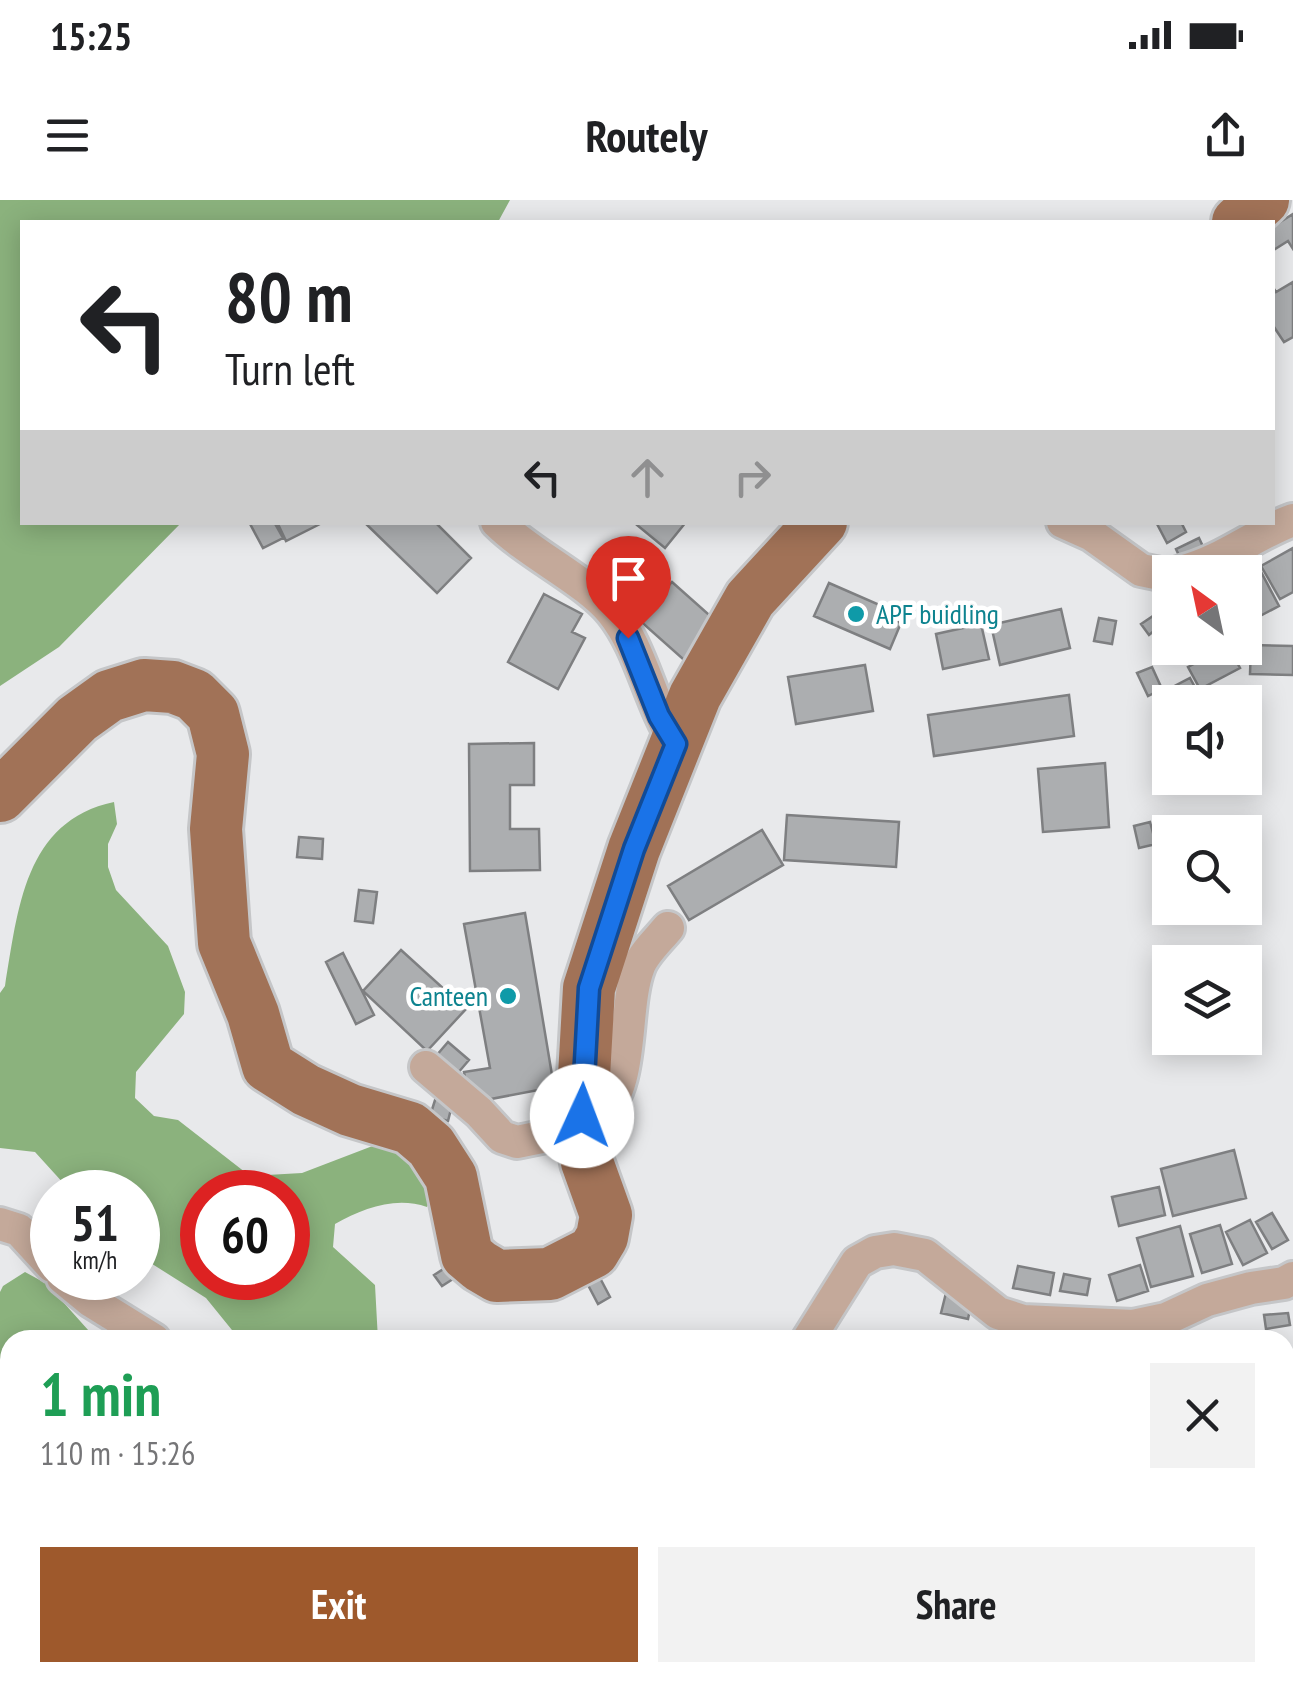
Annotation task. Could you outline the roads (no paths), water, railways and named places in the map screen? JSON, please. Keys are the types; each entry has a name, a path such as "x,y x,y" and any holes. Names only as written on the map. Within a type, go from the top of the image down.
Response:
{"main road":[{"path":"1240,220 1263,200"},
{"path":"0,796 76,719 109,696 144,685 173,687 194,695 213,714 223,754 216,828 224,943 253,1014 268,1066 306,1090 350,1110 410,1128 431,1146 451,1177 467,1255 497,1276 550,1274 593,1252 602,1236 606,1215 587,1162 581,1122 589,988 634,849 696,696 750,599 818,525"}],"street":[{"path":"1230,555 1293,520"},
{"path":"500,525 612,611 645,675 659,716 676,744"},
{"path":"1070,525 1092,535 1142,570 1152,572"},
{"path":"426,1068 479,1112 502,1137 517,1142 598,1118 612,1106 639,964 668,928"},
{"path":"0,1224 19,1230 30,1242"},
{"path":"814,1330 858,1262 875,1252 894,1249 926,1255 998,1313 1023,1321 1134,1326 1166,1318 1208,1300 1293,1278"},
{"path":"91,1300 138,1330"}],"place":[{"name":"APF buidling","path":"856,614"},
{"name":"Canteen","path":"508,996"}]}
